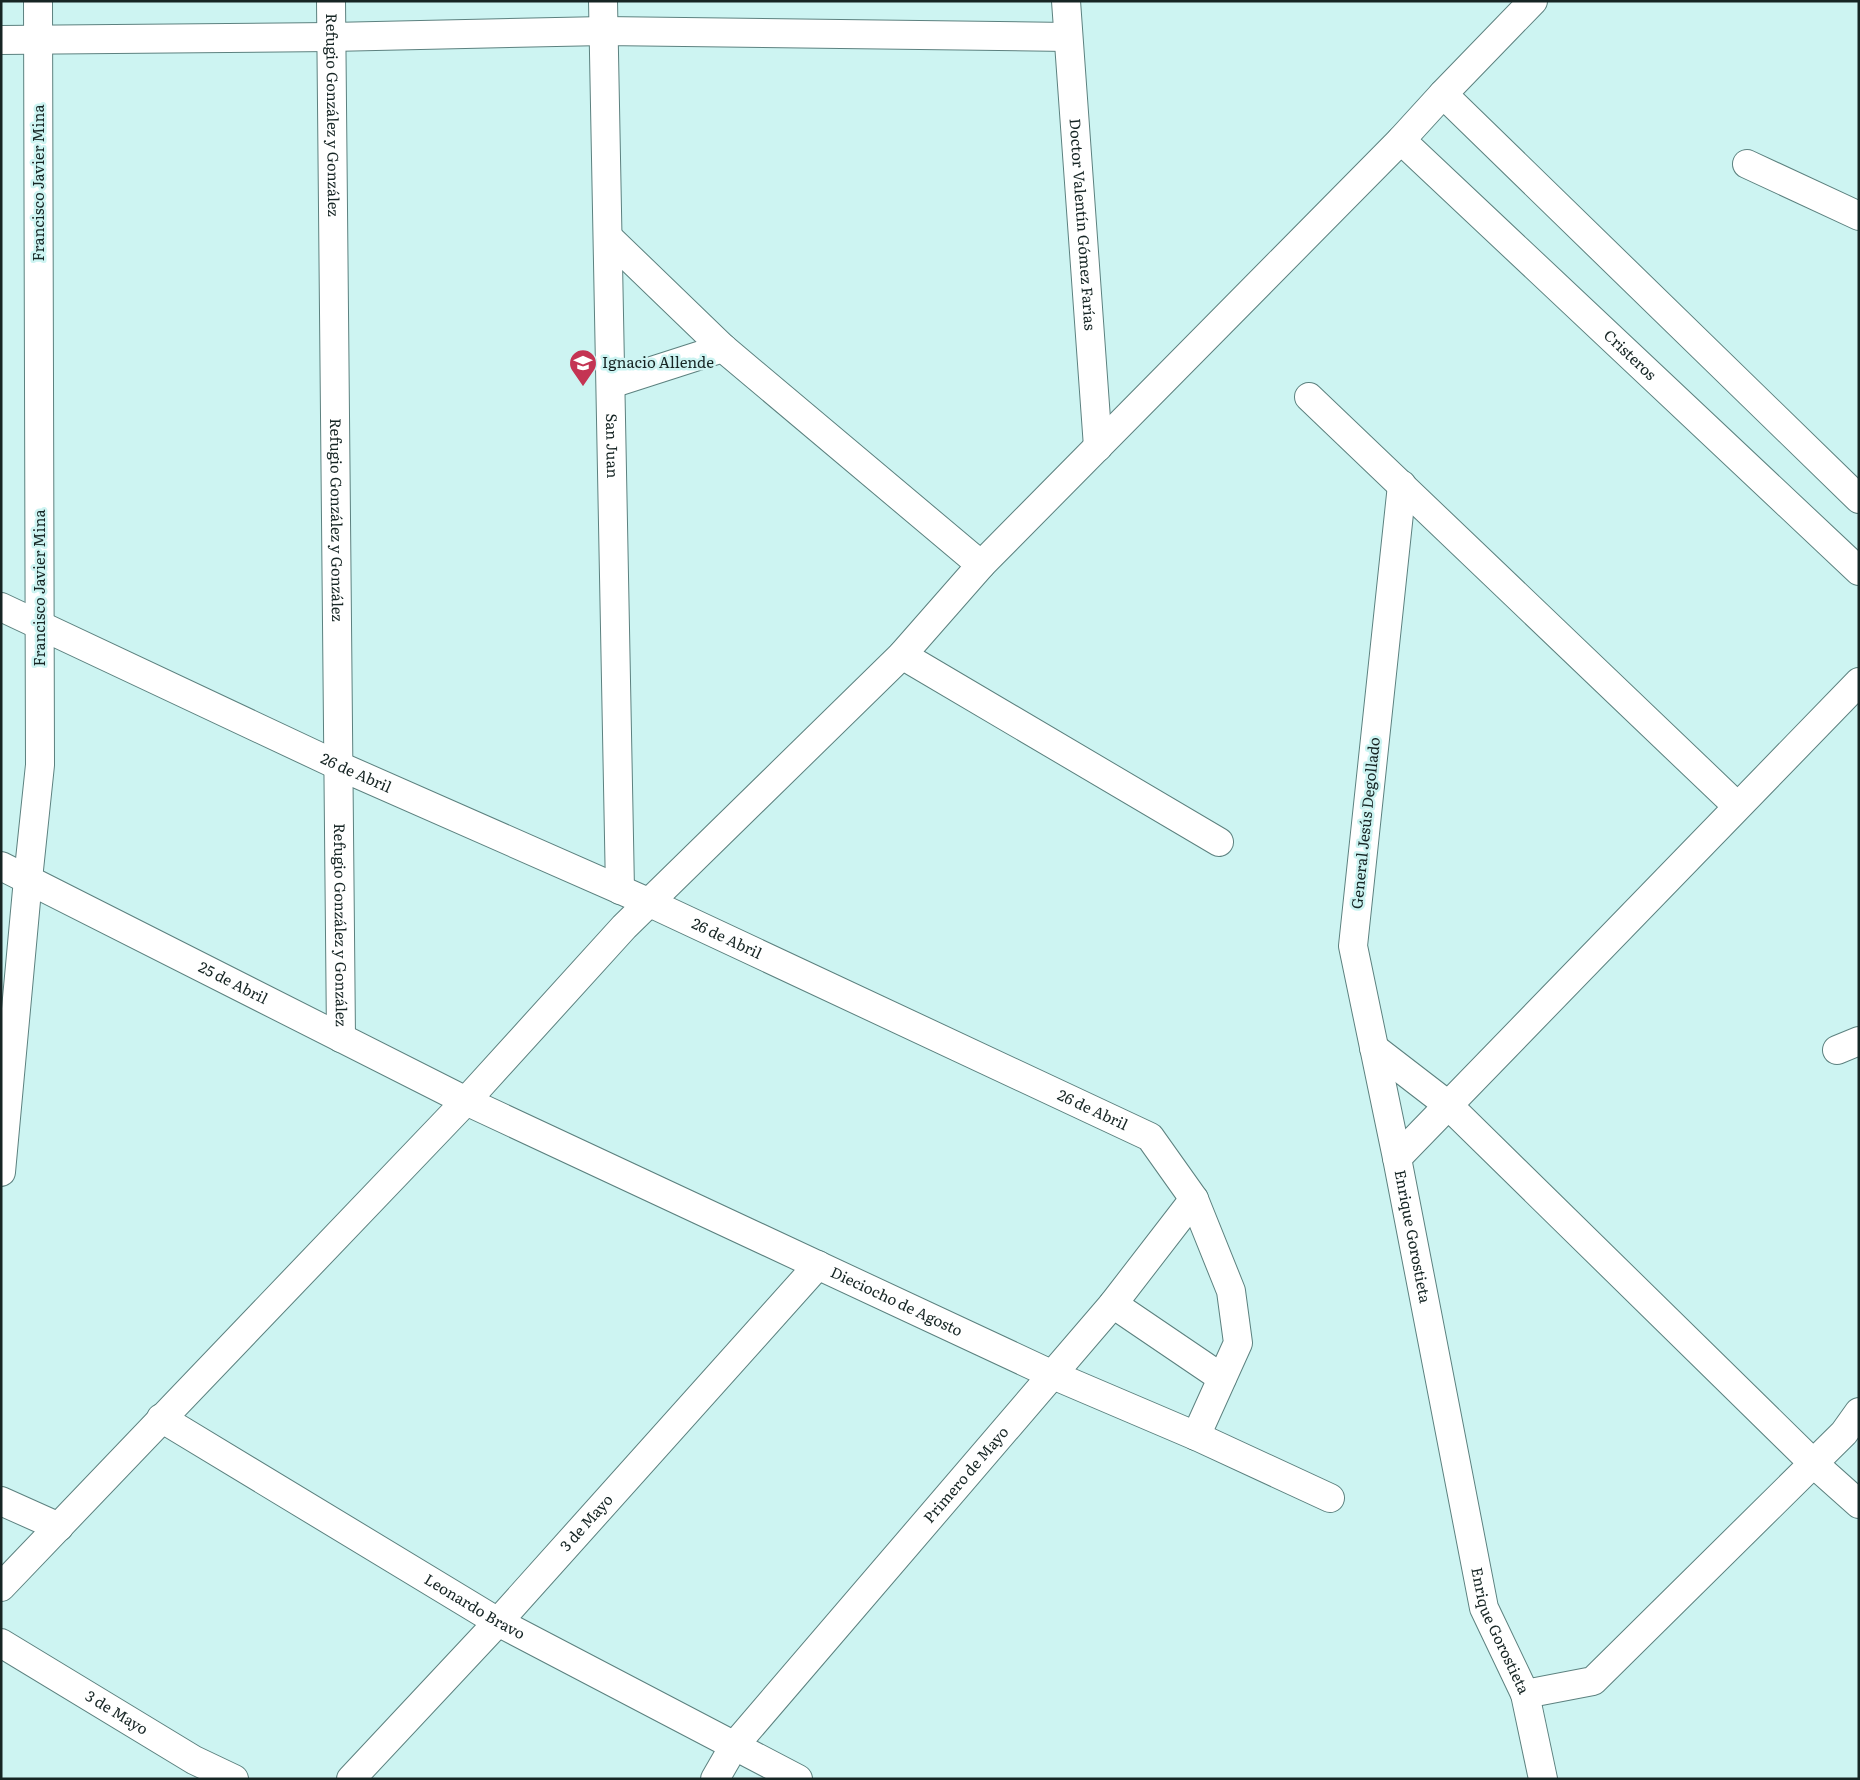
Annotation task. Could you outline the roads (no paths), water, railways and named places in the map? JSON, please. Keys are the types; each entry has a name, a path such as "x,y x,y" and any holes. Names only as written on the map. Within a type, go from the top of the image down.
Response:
{"street":[{"name":"Francisco Javier Mina","path":"1,1172 40,765 38,1"},
{"name":"Refugio González y González","path":"331,1 341,1038"},
{"name":"San Juan","path":"604,1 620,890"},
{"name":"Doctor Valentín Gómez Farías","path":"1066,1 1098,447"},
{"path":"1,1587 466,1101 648,902 902,655 981,565 1401,140 1533,1"},
{"path":"1,40 331,37 604,31 1068,37"},
{"path":"1444,94 1859,499"},
{"name":"Cristeros","path":"1401,140 1859,571"},
{"path":"1747,164 1859,216"},
{"path":"608,237 723,348 981,565"},
{"path":"611,384 723,348"},
{"path":"1309,397 1738,806"},
{"name":"General Jesús Degollado","path":"1397,1158 1353,946 1402,485"},
{"name":"26 de Abril","path":"1,607 337,765 648,902 1150,1137 1194,1199 1231,1291 1238,1343 1196,1436"},
{"path":"902,655 1219,842"},
{"path":"1397,1158 1859,682"},
{"name":"25 de Abril","path":"1,866 466,1101"},
{"path":"1374,1048 1448,1105 1813,1463 1859,1504"},
{"name":"Dieciocho de Agosto","path":"466,1101 1053,1374 1196,1436 1330,1498"},
{"name":"Enrique Gorostieta","path":"1397,1158 1484,1608 1525,1694 1593,1680 1844,1433 1859,1412"},
{"name":"Primero de Mayo","path":"715,1779 734,1746 1113,1304 1194,1199"},
{"name":"3 de Mayo","path":"351,1779 498,1622 818,1265"},
{"path":"1113,1304 1222,1378"},
{"name":"Leonardo Bravo","path":"162,1418 498,1622 798,1779"},
{"path":"1,1501 59,1527"},
{"name":"3 de Mayo","path":"1,1643 194,1760 234,1779"},
{"path":"1525,1694 1543,1779"}],"place":[{"name":"Ignacio Allende","path":"583,387"}]}
